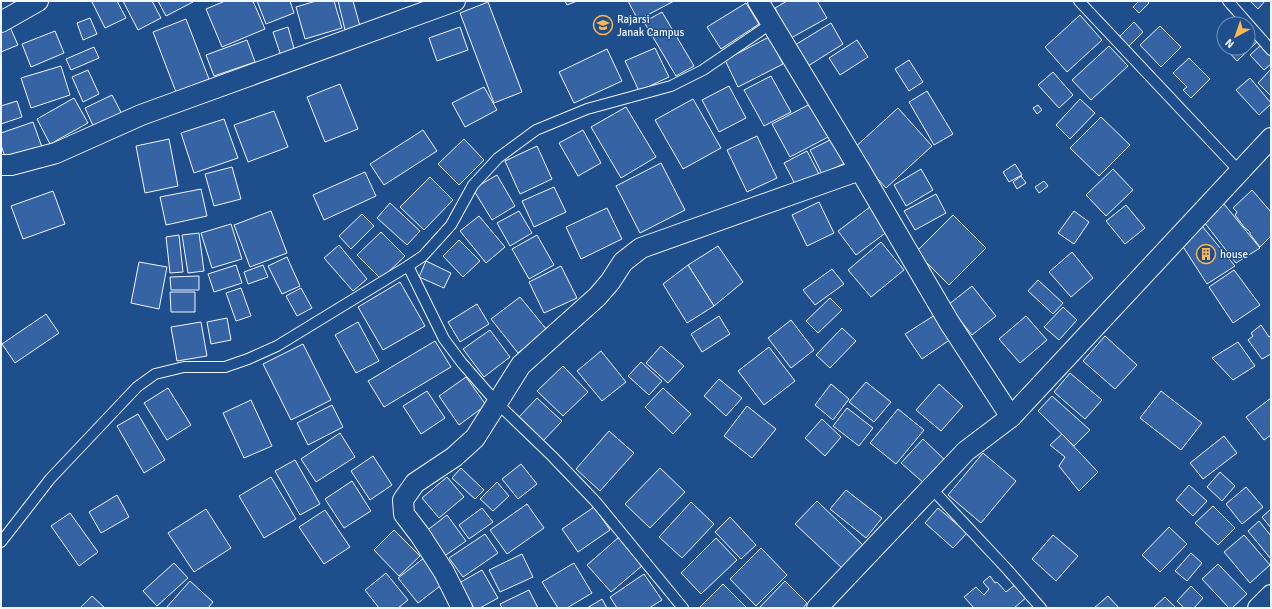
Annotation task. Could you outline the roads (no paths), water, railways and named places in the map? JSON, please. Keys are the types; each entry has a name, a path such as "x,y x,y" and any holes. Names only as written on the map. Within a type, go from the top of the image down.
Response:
{"street":[{"path":"1,22 38,1"},
{"path":"1,165 11,165 56,153 141,115 455,1"},
{"path":"758,1 860,170 949,322 1011,416"},
{"path":"817,608 966,450 1011,416 1271,138"},
{"path":"462,608 444,572 420,535 404,514 403,500 415,483 454,456 475,438 520,366 597,297 610,282 623,262 641,248 860,170"},
{"path":"1258,608 1271,595"}],"lane":[{"path":"1079,1 1240,172"},
{"path":"1228,1 1271,50"},
{"path":"1,542 50,479 137,387 155,374 184,367 225,367 248,359 276,346 423,256 451,225 473,185 498,158 536,130 587,109 671,86 703,70 772,23"},
{"path":"408,266 444,339 462,363 497,403 552,456 596,502 682,608"},
{"path":"931,488 1006,568 1041,608"}],"place":[{"name":"Rajarsi Janak Campus","path":"603,25"},
{"name":"house","path":"1206,254"}]}
